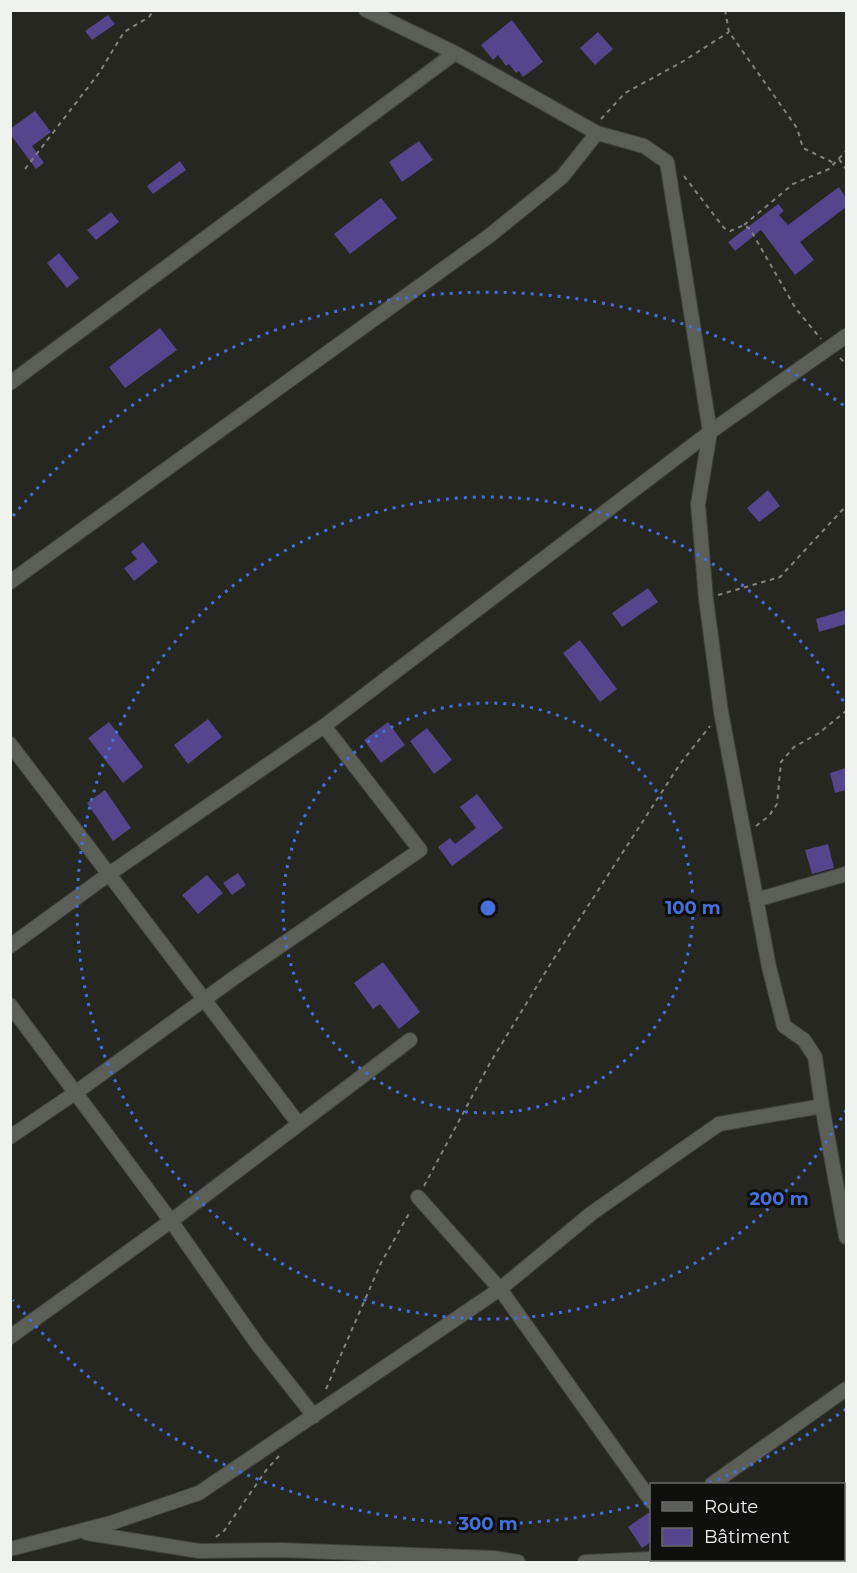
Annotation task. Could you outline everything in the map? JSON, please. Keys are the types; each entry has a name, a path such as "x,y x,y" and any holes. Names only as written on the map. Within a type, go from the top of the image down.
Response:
{"street":[{"path":"366,10 455,53 594,132 644,146 667,162 710,432 698,504 706,599 722,712 742,831 769,967 784,1026 804,1040 815,1058 822,1106 843,1204 846,1237"},
{"path":"10,383 455,53"},
{"path":"10,582 489,236 562,177 594,132"},
{"path":"10,946 109,874 324,726 710,432 846,336"},
{"path":"10,1137 420,850 324,726"},
{"path":"10,744 298,1123"},
{"path":"756,900 846,874"},
{"path":"10,1005 171,1221 258,1345 314,1416"},
{"path":"10,1336 171,1221 411,1040"},
{"path":"10,1549 111,1523 199,1492 500,1289 592,1213 719,1124 822,1106"},
{"path":"418,1197 500,1289 650,1501"},
{"path":"715,1483 846,1389"},
{"path":"80,1532 198,1551 280,1550 482,1557 518,1563"},
{"path":"585,1563 650,1559"}],"path":[{"path":"25,169 99,73 124,32 149,17 154,10"},
{"path":"725,10 729,32 797,128 803,148 834,164"},
{"path":"594,132 625,93 682,62 729,32"},
{"path":"667,162 679,170 724,228 730,231 744,225 793,184 829,169 846,151"},
{"path":"839,159 846,169"},
{"path":"744,225 750,229 796,309 830,348"},
{"path":"706,599 780,578 846,506"},
{"path":"742,831 755,828 769,816 777,804 782,762 794,747 819,733 846,711"},
{"path":"324,1395 381,1263 490,1063 551,963 680,764 722,712"},
{"path":"198,1551 224,1531 267,1469 283,1452"}],"building":[{"path":"108,15 115,24 92,40 85,31"},
{"path":"512,20 543,62 523,77 519,71 516,73 509,64 506,66 498,55 493,60 481,45"},
{"path":"598,32 613,49 595,65 580,48"},
{"path":"35,111 51,132 32,146 44,163 36,169 10,134 10,129"},
{"path":"419,141 433,160 402,182 389,162"},
{"path":"180,161 186,170 153,194 147,186"},
{"path":"839,187 846,198 846,207 800,242 814,260 795,275 761,230 735,251 728,242 778,204 784,211 779,215 788,225"},
{"path":"381,198 397,218 350,254 334,234"},
{"path":"111,212 119,222 96,240 87,230"},
{"path":"59,253 79,278 67,288 47,263"},
{"path":"160,328 177,350 125,388 109,367"},
{"path":"768,490 780,506 759,522 747,508"},
{"path":"143,542 158,562 134,581 124,568 137,559 131,552"},
{"path":"648,588 658,602 622,627 612,613"},
{"path":"846,610 846,624 819,632 816,619"},
{"path":"580,640 617,689 600,702 563,653"},
{"path":"208,719 222,737 188,764 174,745"},
{"path":"109,722 143,767 123,783 88,738"},
{"path":"388,722 405,745 381,763 364,740"},
{"path":"427,728 452,760 434,774 410,741"},
{"path":"846,768 846,790 835,793 830,773"},
{"path":"105,790 131,828 113,841 87,803"},
{"path":"477,794 503,828 452,866 438,847 450,838 455,844 476,828 460,807"},
{"path":"828,844 834,868 812,874 805,850"},
{"path":"238,873 246,885 232,895 223,883"},
{"path":"207,875 223,893 198,914 182,895"},
{"path":"383,962 420,1012 399,1029 380,1004 373,1009 354,983"},
{"path":"650,1512 650,1543 642,1548 628,1527"}]}
